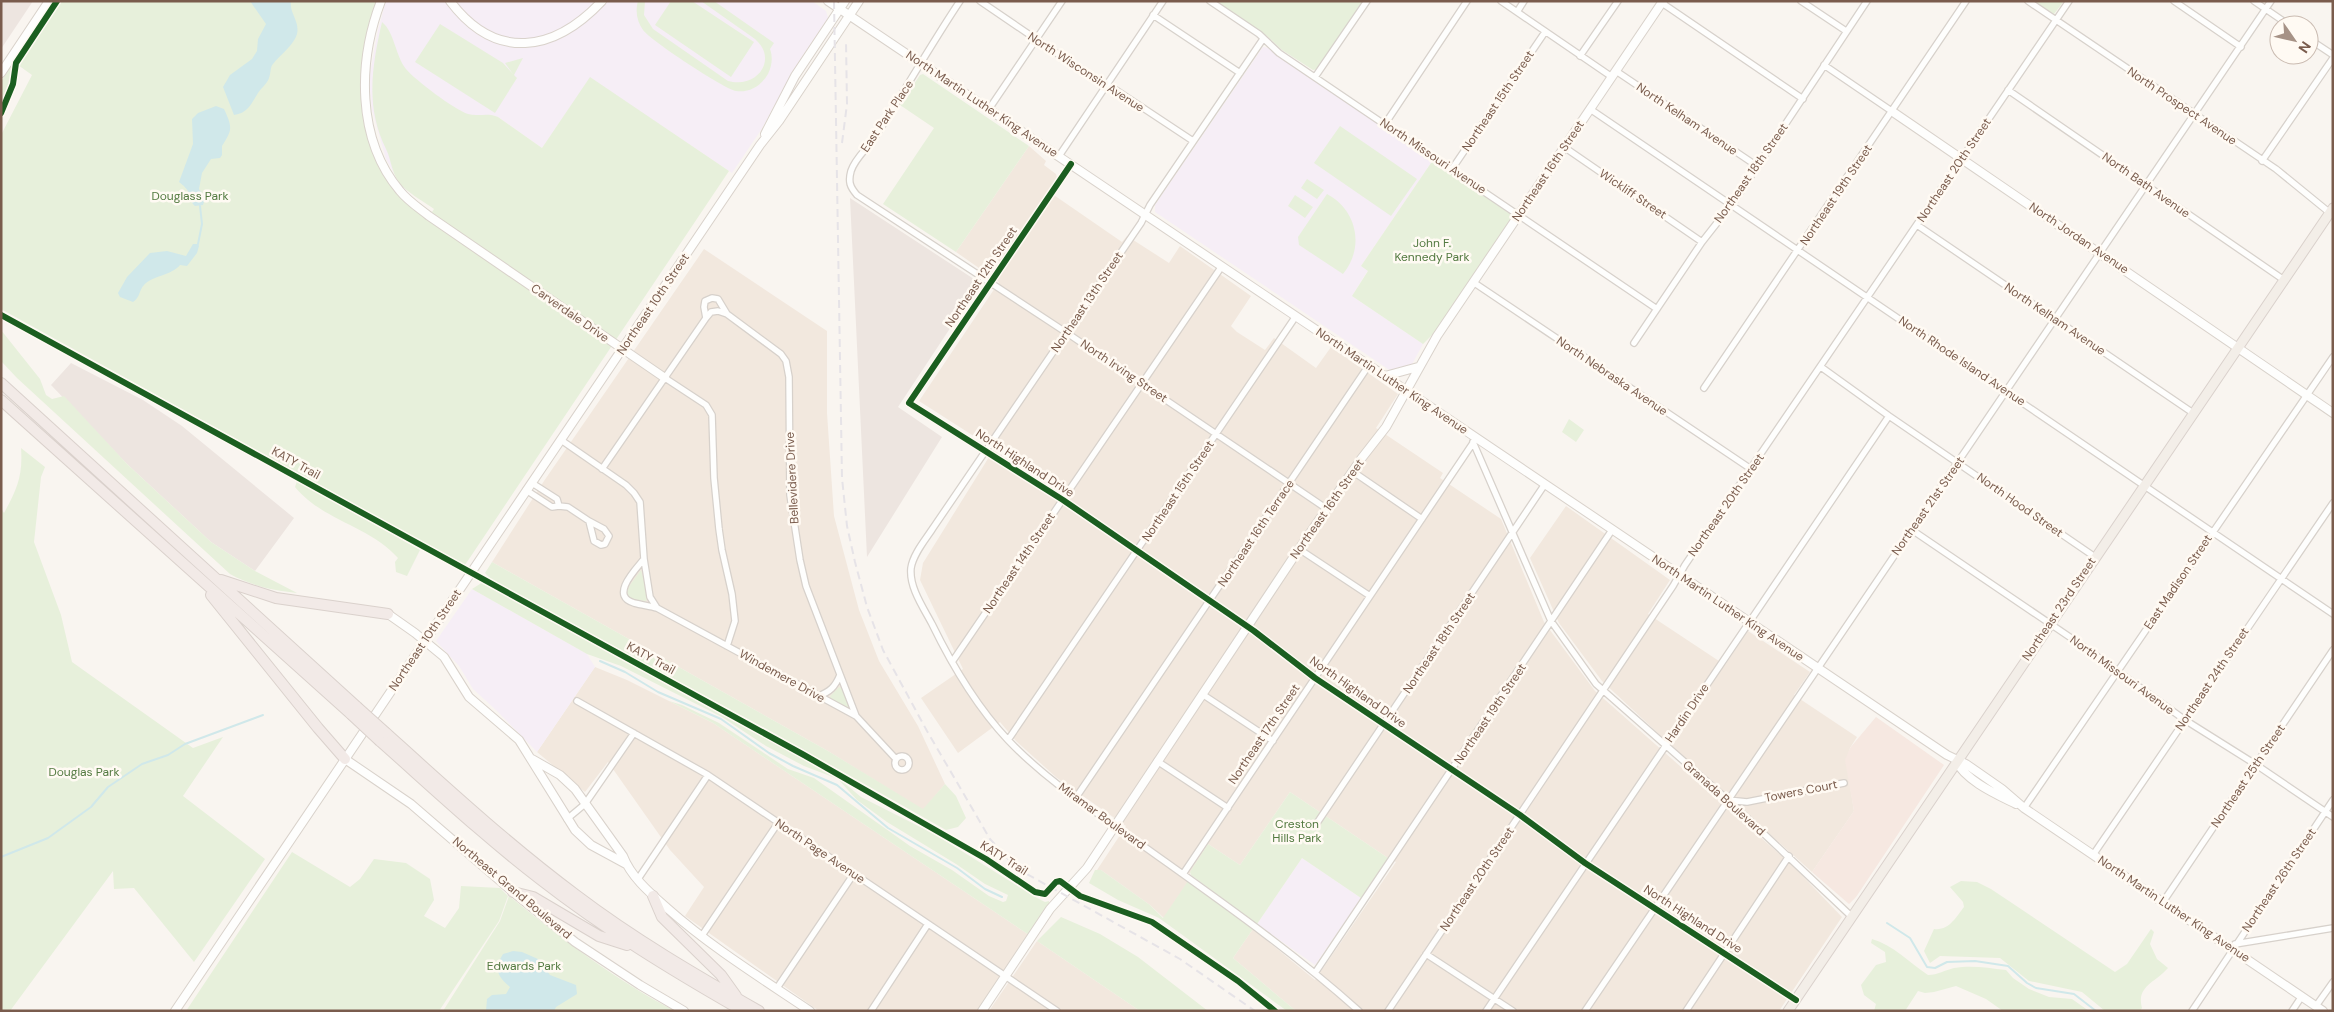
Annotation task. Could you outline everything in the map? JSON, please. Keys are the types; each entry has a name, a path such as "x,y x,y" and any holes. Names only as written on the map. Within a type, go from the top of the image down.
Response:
{"highway":[{"path":"1,376 30,409"},
{"path":"1,383 215,578 383,737 527,868 573,904 640,949 743,1011"},
{"path":"1,400 198,576 354,710"},
{"path":"198,576 234,625 345,759"},
{"path":"215,578 276,598 388,614"},
{"path":"383,737 500,835 571,891 650,946 759,1011"},
{"path":"513,892 533,897 600,936 640,949"},
{"path":"653,896 662,917 721,975 738,999"}],"main road":[{"path":"1,72 49,1"},
{"name":"Carverdale Drive","path":"381,1 365,71 364,91 368,121 375,144 392,181 401,192 429,216 665,378"},
{"path":"450,1 466,19 483,32 496,39 519,45 543,41 567,31 590,14 602,1"},
{"name":"North Martin Luther King Avenue","path":"828,1 1406,390 1475,440 1545,484 1956,761 1960,770 1997,795 2024,808 2163,902 2234,947 2320,1008"},
{"name":"Northeast 10th Street","path":"760,145 795,76 845,1"},
{"name":"Northeast 10th Street","path":"175,1011 526,490 859,1"},
{"name":"Northeast 16th Street","path":"982,1011 1050,908 1081,875 1115,826 1326,509 1386,427 1437,336 1663,2"},
{"name":"North Jordan Avenue","path":"1893,112 2333,413"},
{"name":"Northeast 23rd Street","path":"1788,1011 1956,761 2332,212"},
{"path":"1385,376 1418,367"},
{"path":"388,614 424,641 450,665 469,696 511,732 532,758 542,781 567,820 584,840 626,864"},
{"path":"532,758 568,781 626,864 653,896 701,937 810,1011"},
{"name":"Northeast Grand Boulevard","path":"345,759 418,809 513,892 602,960 684,1011"}],"street":[{"name":"East Park Place","path":"849,182 852,169 960,1"},
{"name":"North Wisconsin Avenue","path":"980,1 1036,40 1193,141"},
{"path":"989,109 1062,1"},
{"path":"1059,156 1163,1"},
{"name":"North Missouri Avenue","path":"1210,1 1279,52 1657,309"},
{"path":"1316,77 1367,1"},
{"path":"1385,124 1467,1"},
{"name":"North Kelham Avenue","path":"1502,1 1580,56 1614,74 1757,166"},
{"path":"1517,12 1524,1"},
{"path":"1580,56 1618,1"},
{"path":"1801,1 1846,31"},
{"name":"Northeast 18th Street","path":"1634,343 1702,242 1730,205 1803,99 1867,1"},
{"name":"Northeast 19th Street","path":"1704,388 1893,112 1966,1"},
{"name":"North Prospect Avenue","path":"2028,1 2288,178 2332,212"},
{"name":"Northeast 20th Street","path":"1388,1011 1867,297 2069,1"},
{"path":"2174,1 2241,47"},
{"path":"2254,1 2275,15"},
{"name":"Northeast 21st Street","path":"1585,1011 2271,1"},
{"path":"1663,2 1803,99"},
{"path":"1153,15 1240,73"},
{"name":"Northeast 15th Street","path":"1452,169 1545,32"},
{"name":"Northeast 13th Street","path":"912,566 918,551 985,450 1067,333 1193,141 1263,39"},
{"path":"2262,160 2333,56 2319,46"},
{"name":"North Jordan Avenue","path":"1824,65 1893,112"},
{"name":"North Bath Avenue","path":"2008,90 2284,280"},
{"name":"North Rhode Island Avenue","path":"1590,109 2333,614"},
{"name":"Wickliff Street","path":"1564,147 1702,242"},
{"name":"Northeast 12th Street","path":"908,403 1071,164"},
{"name":"North Irving Street","path":"849,182 852,189 858,195 992,282 1326,509"},
{"name":"North Kelham Avenue","path":"1917,225 2193,414"},
{"name":"Northeast 14th Street","path":"952,662 1222,266"},
{"name":"North Nebraska Avenue","path":"1473,282 1751,470"},
{"name":"Bellevidere Drive","path":"706,318 705,301 712,298 718,299 726,314 775,348 786,361 789,377 790,495 796,537 806,586 856,716"},
{"path":"602,469 706,318 711,312 718,311 726,314"},
{"name":"Northeast 15th Street","path":"1008,740 1296,316"},
{"name":"East Madison Street","path":"2024,808 2333,357"},
{"name":"Northeast 16th Terrace","path":"1075,799 1368,365"},
{"name":"North Hood Street","path":"1821,367 1889,416 1959,462 2095,557"},
{"name":"Carverdale Drive","path":"665,378 706,405 712,414 714,478 720,536 732,594 735,622 726,646"},
{"name":"North Highland Drive","path":"908,403 1063,500 1247,626 1315,678 1520,815 1585,863 1796,1000"},
{"name":"Hardin Drive","path":"1486,1011 1889,416"},
{"path":"560,440 626,485 640,502 644,559 650,596 657,608"},
{"name":"Northeast 17th Street","path":"1183,874 1475,440"},
{"name":"Granada Boulevard","path":"1475,440 1512,533 1551,621 1596,684 1728,800 1851,916"},
{"path":"1352,472 1422,519"},
{"path":"532,483 556,499 559,506"},
{"name":"Northeast 18th Street","path":"1315,826 1545,484"},
{"path":"526,490 552,507 568,507 589,521"},
{"name":"Northeast 24th Street","path":"2093,855 2280,578 2333,504"},
{"name":"Northeast 19th Street","path":"1316,972 1612,530"},
{"name":"North Missouri Avenue","path":"1912,530 2050,623 2185,720 2255,764 2333,817"},
{"path":"1300,549 1370,596"},
{"name":"Windemere Drive","path":"644,559 627,581 623,591 624,596 634,604 657,608 856,716 896,758"},
{"name":"Miramar Boulevard","path":"912,566 911,577 918,596 952,662 1008,740 1075,799 1183,874 1316,972 1359,1011"},
{"name":"Northeast 25th Street","path":"2163,902 2333,650"},
{"path":"818,696 831,690 840,675"},
{"path":"1202,694 1273,741"},
{"name":"North Page Avenue","path":"577,701 708,775 1057,1011"},
{"path":"567,820 585,804 634,733"},
{"path":"1157,761 1228,808"},
{"path":"638,879 708,775"},
{"name":"Towers Court","path":"1728,800 1747,802 1844,783"},
{"name":"Northeast 26th Street","path":"2192,1011 2333,800"},
{"path":"701,937 778,823"},
{"path":"1686,1011 1789,856"},
{"path":"777,988 853,874"},
{"path":"872,1011 928,924"},
{"path":"2234,947 2333,928"},
{"path":"1426,954 1513,1011"},
{"path":"2320,1008 2333,982"},
{"path":"2292,1011 2302,996"}],"shaded area":[{"path":"1,1 33,1 1,49"},
{"path":"386,1 812,1 826,11 828,18 796,66 761,130 732,173 590,78 542,148 498,117 435,209 402,187 386,159 372,110 369,79 378,30"},
{"path":"1263,47 1268,48 1433,160 1361,266 1368,270 1352,296 1423,344 1411,366 1391,371 1155,212 1155,205"},
{"path":"1029,146 1046,161 1044,165 1056,174 1057,178 1048,191 1122,242 1127,236 1169,263 1180,246 1251,296 1231,326 1237,332 1265,350 1274,338 1316,368 1331,347 1398,394 1376,428 1443,473 1440,478 1501,519 1544,622 1595,691 1792,865 1842,917 1779,1011 1296,1011 1233,958 1253,929 1315,980 1396,862 1290,792 1240,865 1208,844 1190,873 1188,882 1164,918 1150,905 1101,870 1097,870 1126,826 1057,778 1016,741 1000,722 958,753 921,698 963,669 920,580 923,563 994,449 919,401 999,282 956,252"},
{"path":"850,198 980,283 898,407 942,437 867,557"},
{"path":"704,249 827,331 827,413 834,516 859,610 879,661 918,726 945,784 923,810 828,751 492,562 544,481"},
{"path":"71,363 143,400 182,426 294,518 255,571 211,542 127,464 51,385"},
{"path":"1566,506 1670,580 1648,614 1725,665 1748,631 1810,672 1794,695 1857,737 1850,748 1846,760 1854,811 1812,872 1602,681 1559,623 1530,558"},
{"path":"472,589 587,654 595,667 537,752 473,689 459,666 436,641"},
{"path":"595,667 627,680 713,723 1029,935 978,1011 819,1011 685,916 704,887 670,850 608,762 585,792 537,752"},
{"path":"1876,717 1944,765 1856,897 1849,904 1812,872 1854,811 1845,760 1850,748"},
{"path":"1302,858 1361,898 1315,965 1257,924"},
{"path":"1037,941 1140,1011 989,1011"}],"green space":[{"name":"Douglass Park","path":"61,1 378,1 368,38 361,76 362,101 368,133 379,164 391,186 399,195 428,218 434,209 410,193 399,182 379,133 375,118 372,86 373,70 382,22 390,32 399,57 406,69 426,87 454,107 468,114 498,117 542,148 590,77 729,171 465,565 1,309 1,135 32,75 18,65"},
{"path":"638,1 645,1 644,15 653,29 728,81 747,81 761,71 765,56 762,47 755,39 701,1 714,1 774,43 770,49 772,61 768,74 758,85 746,91 736,91 717,82 672,53 643,30 637,16"},
{"path":"671,1 692,1 754,42 731,77 655,25"},
{"path":"1216,1 1364,1 1318,69 1313,70 1282,50 1267,36"},
{"path":"2034,1 2064,1 2054,14"},
{"path":"440,24 503,63 513,74 505,63 523,58 514,75 517,78 495,113 415,62"},
{"path":"13,63 9,93 1,108 1,82"},
{"path":"923,74 1029,146 956,252 883,204 934,128 900,105 920,75"},
{"path":"1340,126 1417,179 1391,216 1314,163"},
{"name":"John F. Kennedy Park","path":"1433,160 1513,216 1435,332 1423,344 1352,296 1368,271 1361,266"},
{"path":"1307,179 1324,190 1317,199 1301,188"},
{"path":"1327,194 1345,209 1351,219 1354,230 1356,241 1354,252 1343,274 1299,245 1298,237"},
{"path":"1295,195 1313,207 1305,218 1288,206"},
{"path":"1,330 40,379 46,395 52,399 64,396 127,464 211,542 255,571 297,593 262,587 230,574 17,378 1,361"},
{"path":"1569,419 1584,430 1576,442 1562,432"},
{"name":"Douglas Park","path":"21,448 45,467 41,477 34,542 61,615 72,662 193,748 223,737 183,796 265,859 194,962 134,888 114,889 113,871 10,1011 1,1011 1,508 4,513 18,482 21,467"},
{"path":"297,481 420,550 407,576 396,572 395,562 398,558 387,547 306,499 295,487"},
{"path":"492,562 828,751 923,809 945,784 956,796 966,818 958,827 946,830 783,738 492,580 485,573"},
{"path":"641,570 648,597 646,601 630,599 627,592"},
{"path":"483,582 836,776 861,797 936,835 1037,898 1045,902 1049,901 1049,906 1029,935 713,723 669,701 682,705 719,723 788,769 814,778 910,846 952,870 989,896 1003,902 1006,901 1008,895 985,884 887,822 857,800 838,779 804,766 766,746 722,717 621,666 587,654 472,589"},
{"path":"839,687 843,689 850,709 831,700 830,696"},
{"name":"Creston Hills Park","path":"1290,792 1388,858 1361,898 1302,858 1257,924 1191,875 1190,872 1208,844 1240,865"},
{"path":"292,852 350,887 360,879 374,859 406,863 430,879 434,900 424,916 445,928 459,908 461,886 500,888 508,896 499,921 439,1011 186,1011"},
{"path":"1095,870 1101,870 1150,905 1163,918 1188,881 1253,929 1233,958 1296,1011 1287,1011 1159,918 1118,900 1089,883"},
{"path":"1961,881 1977,882 1991,889 2115,972 2127,964 2151,929 2154,932 2150,944 2157,959 2168,968 2144,990 2140,1011 2105,1011 2082,992 2029,981 2000,958 1940,956 1930,963 1924,951 1934,929 1948,926 1964,907 1963,902 1950,887"},
{"name":"Edwards Park","path":"509,896 610,972 675,1011 443,1011 500,921"},
{"path":"1061,917 1100,934 1138,957 1208,1011 1140,1011 1037,941"},
{"path":"1872,939 1894,950 1928,975 1961,967 2006,970 2013,978 2029,989 2049,997 2072,999 2089,1011 2003,1011 1986,999 1956,986 1934,992 1925,993 1918,991 1905,1011 1874,1011 1876,1004 1864,995 1861,985 1876,965 1886,962 1885,952 1871,943"}],"water":[{"path":"250,1 291,1 298,29 290,46 272,65 268,80 249,107 243,112 234,115 223,87 230,75 252,59 257,51 258,39 266,24"},
{"path":"216,106 224,109 230,129 222,146 222,155 220,158 211,159 202,173 199,189 205,198 203,205 195,206 192,203 189,192 179,182 193,144 192,119 198,113"},
{"path":"193,244 198,244 199,246 197,253 187,266 180,265 172,271 152,279 142,287 133,302 120,297 118,293 127,277 150,253 167,251 186,256"},
{"path":"513,951 522,952 538,959 550,975 576,985 577,994 556,1007 554,1011 486,1011 487,999 492,995 506,994 510,987 502,980 498,972 498,964 503,954"}],"waterway":[{"path":"198,244 202,224 200,206"},
{"path":"600,661 625,672 658,692 721,719 769,753 793,766 837,785 888,828 957,868 985,889 1002,897"},
{"path":"1,857 48,838 91,807 108,787 142,764 168,755 185,744 263,715"},
{"path":"1887,923 1910,938 1927,967 1935,968 1947,962 1975,961 2008,966 2027,983 2036,988 2074,994 2096,1011"}],"railway":[{"path":"834,1 842,478 847,526 855,562 867,607 883,650 927,731 990,839 1010,861 1025,873 1180,959 1255,1011"},
{"path":"842,143 847,104 846,42"}],"cycle path":[{"path":"1,113 13,84 16,63 57,1"},
{"path":"1071,164 909,403 1063,500 1254,631 1315,678 1520,815 1585,863 1796,1000"},
{"name":"KATY Trail","path":"1,315 804,755 986,859 1035,892 1045,894 1056,882 1060,881 1080,896 1152,922 1238,981 1275,1011"}]}
